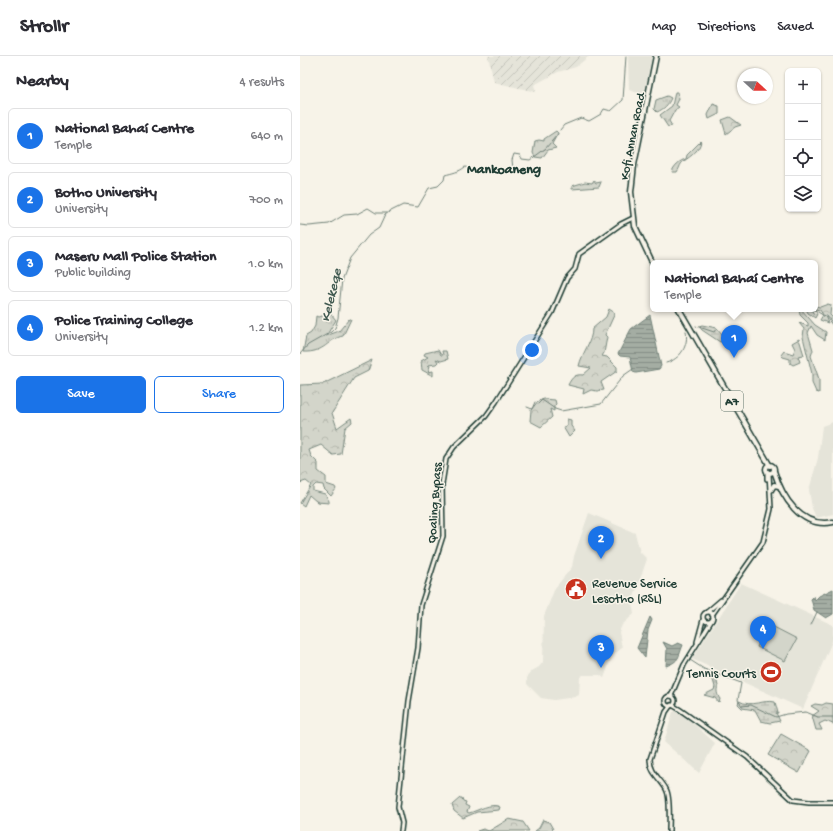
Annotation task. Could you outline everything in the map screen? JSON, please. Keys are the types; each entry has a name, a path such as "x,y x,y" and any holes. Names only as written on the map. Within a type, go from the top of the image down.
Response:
{"main road":[{"name":"Kofi Annan Road","path":"651,260 640,238 633,218 631,198 633,172 656,56"},
{"name":"Qoaling Bypass","path":"401,831 402,823 398,807 409,702 418,648 421,606 443,536 442,484 446,459 454,447 486,416 496,402 552,313 567,278 575,269 579,254 621,224 633,218"},
{"name":"A7","path":"681,312 762,454 778,486 785,495"},
{"name":"A7","path":"770,470 794,509 806,519 818,523 833,522"},
{"path":"666,712 666,698 671,696 684,665 712,620 712,615 736,584 763,542 770,513 770,470"},
{"path":"770,470 770,513"},
{"path":"771,490 774,485 778,486"},
{"path":"694,649 703,620 703,615 717,604 736,584"},
{"path":"707,612 712,615"},
{"path":"703,620 708,622 712,620"},
{"path":"669,831 667,790 654,774 650,763 652,748 666,712 675,701 676,685"},
{"path":"671,696 679,709"},
{"path":"666,704 679,709 747,757 790,798 809,802 833,802"}],"shaded area":[{"path":"488,56 589,56 576,67 558,72 534,85 536,92 494,82"},
{"path":"628,56 652,56 644,95 629,90"},
{"path":"650,315 661,366 659,369 636,373 633,372 630,357 620,356 618,354 631,329"},
{"path":"833,422 833,514 816,518 812,508 809,490 818,458 822,426"},
{"path":"589,513 635,533 640,552 647,559 632,603 634,614 622,625 619,632 622,648 612,656 604,678 600,675 583,675 580,677 579,695 575,697 554,700 541,698 527,684 527,678 530,672 539,667 543,662 544,616 555,588 572,567 574,556"},
{"path":"741,583 833,625 833,639 803,709 692,659"},
{"path":"833,589 833,614 826,618 814,610 811,599 814,596 815,600 819,596"},
{"path":"650,617 652,620 648,630 645,658 637,648"},
{"path":"663,642 672,646 678,643 683,645 676,660 666,666 667,649"},
{"path":"678,710 715,743 699,773 664,742 673,712"}],"green space":[{"path":"675,92 678,92 679,99 676,105 679,107 675,110 669,121 672,126 668,127 660,115 672,106"},
{"path":"667,96 671,98 669,103 657,112 654,109 656,100"},
{"path":"713,104 719,106 719,114 709,119 708,115"},
{"path":"730,117 741,125 735,127 726,134 722,120"},
{"path":"556,131 558,133 552,144 556,148 548,150 542,158 535,157 533,153 535,141 544,141 544,139"},
{"path":"701,141 697,150 682,163 677,172 672,172 675,166 679,162 686,159 687,155"},
{"path":"594,180 596,183 601,182 599,187 572,189 572,186 585,182 592,183"},
{"path":"828,304 831,305 830,315 833,318 833,324 827,316 825,316 828,323 820,320 823,315 818,310 818,307"},
{"path":"609,309 615,313 605,335 607,337 602,356 607,357 617,367 617,371 601,382 604,390 591,390 583,394 584,389 568,385 574,377 583,375 591,368 579,366 592,334 592,329 606,317"},
{"path":"800,312 804,312 815,325 826,332 825,340 817,335 811,326 808,333 813,350 811,356 819,379 819,393 816,392 812,383 812,374 803,337 804,329 799,323 808,326 808,323 800,315"},
{"path":"812,312 817,314 815,318 808,313"},
{"path":"331,314 336,320 326,336 339,331 349,319 351,319 343,336 333,340 317,350 303,352 306,336 311,333 315,326 316,316 318,317"},
{"path":"702,325 717,328 727,340 720,342 702,330 699,326"},
{"path":"799,339 804,355 798,356 800,362 793,365 790,363 790,359 781,355 784,351 793,354 795,349 792,343"},
{"path":"438,350 441,355 443,355 442,351 446,351 448,359 441,361 436,359 438,362 436,364 428,365 430,366 428,372 433,371 433,376 422,370 421,361 428,357 424,355 425,353"},
{"path":"372,360 368,371 354,378 332,413 337,428 351,418 352,422 345,428 341,454 333,455 321,445 309,450 311,456 318,463 318,471 326,477 326,484 335,487 336,489 331,496 324,489 323,485 316,484 313,487 313,491 325,494 329,503 317,502 309,495 304,506 300,503 311,485 306,481 300,483 300,385 323,384"},
{"path":"544,399 555,400 556,404 554,406 554,411 550,409 552,417 541,427 530,421 531,410 538,401"},
{"path":"567,419 571,420 571,426 575,431 569,437 563,427 567,426"},
{"path":"768,624 797,639 785,661 757,647"},
{"name":"Tennis Courts","path":"768,664 779,669 775,679 764,674"},
{"path":"710,675 716,678 718,686 717,692 720,699 719,703 715,698 704,695 714,690 715,687 713,680 707,678"},
{"path":"739,701 748,704 771,701 775,702 778,713 776,713 780,721 770,723 761,721 755,710 742,708 738,704"},
{"path":"826,703 833,704 833,724 825,721 819,724 822,730 816,730 812,716 819,711 811,706"},
{"path":"781,734 811,751 799,773 768,755"},
{"path":"460,798 466,802 465,805 469,807 467,812 469,813 489,806 500,807 499,810 477,812 463,818 454,811 452,805"},
{"path":"509,819 523,822 529,831 489,831"},
{"path":"543,820 549,822 553,829 551,831 535,831 539,828"},
{"path":"483,829 489,831 477,831"}],"waterway":[{"name":"Kelekeqe","path":"560,130 564,125 581,118 589,121 601,114 604,109 611,111 623,100 626,56"},
{"name":"Kelekeqe","path":"300,354 308,345 331,332 335,328 338,318 342,279 350,258 369,235 379,228 385,215 403,205 418,207 429,188 438,186 444,180 445,175 465,167 480,171 491,169 500,172 511,171 513,169 512,160 514,154 520,155 522,159 530,160 545,149 558,134"},
{"name":"Kelekeqe","path":"300,225 309,226 329,224 344,215 357,214 368,208 376,213 387,213"},
{"path":"818,312 826,317 833,326"},
{"path":"696,326 714,332 716,329"},
{"path":"666,363 676,358 683,351 687,336 686,331"},
{"path":"538,404 542,400 555,409 561,411 601,404 623,376 633,369"},
{"path":"527,407 532,409 535,402"},
{"path":"811,625 817,612"},
{"path":"690,660 704,669 741,683 738,700 742,706 751,705 776,717 786,714 806,712 818,717 833,717"}],"place":[{"name":"National Bahaí Centre","path":"734,358"},
{"name":"Botho University","path":"601,559"},
{"name":"Revenue Service Lesotho (RSL)","path":"576,589"},
{"name":"Police Training College","path":"763,649"},
{"name":"Maseru Mall Police Station","path":"601,668"},
{"name":"Tennis Courts","path":"771,672"}],"district":[{"name":"Mankoaneng","path":"504,168"}]}
